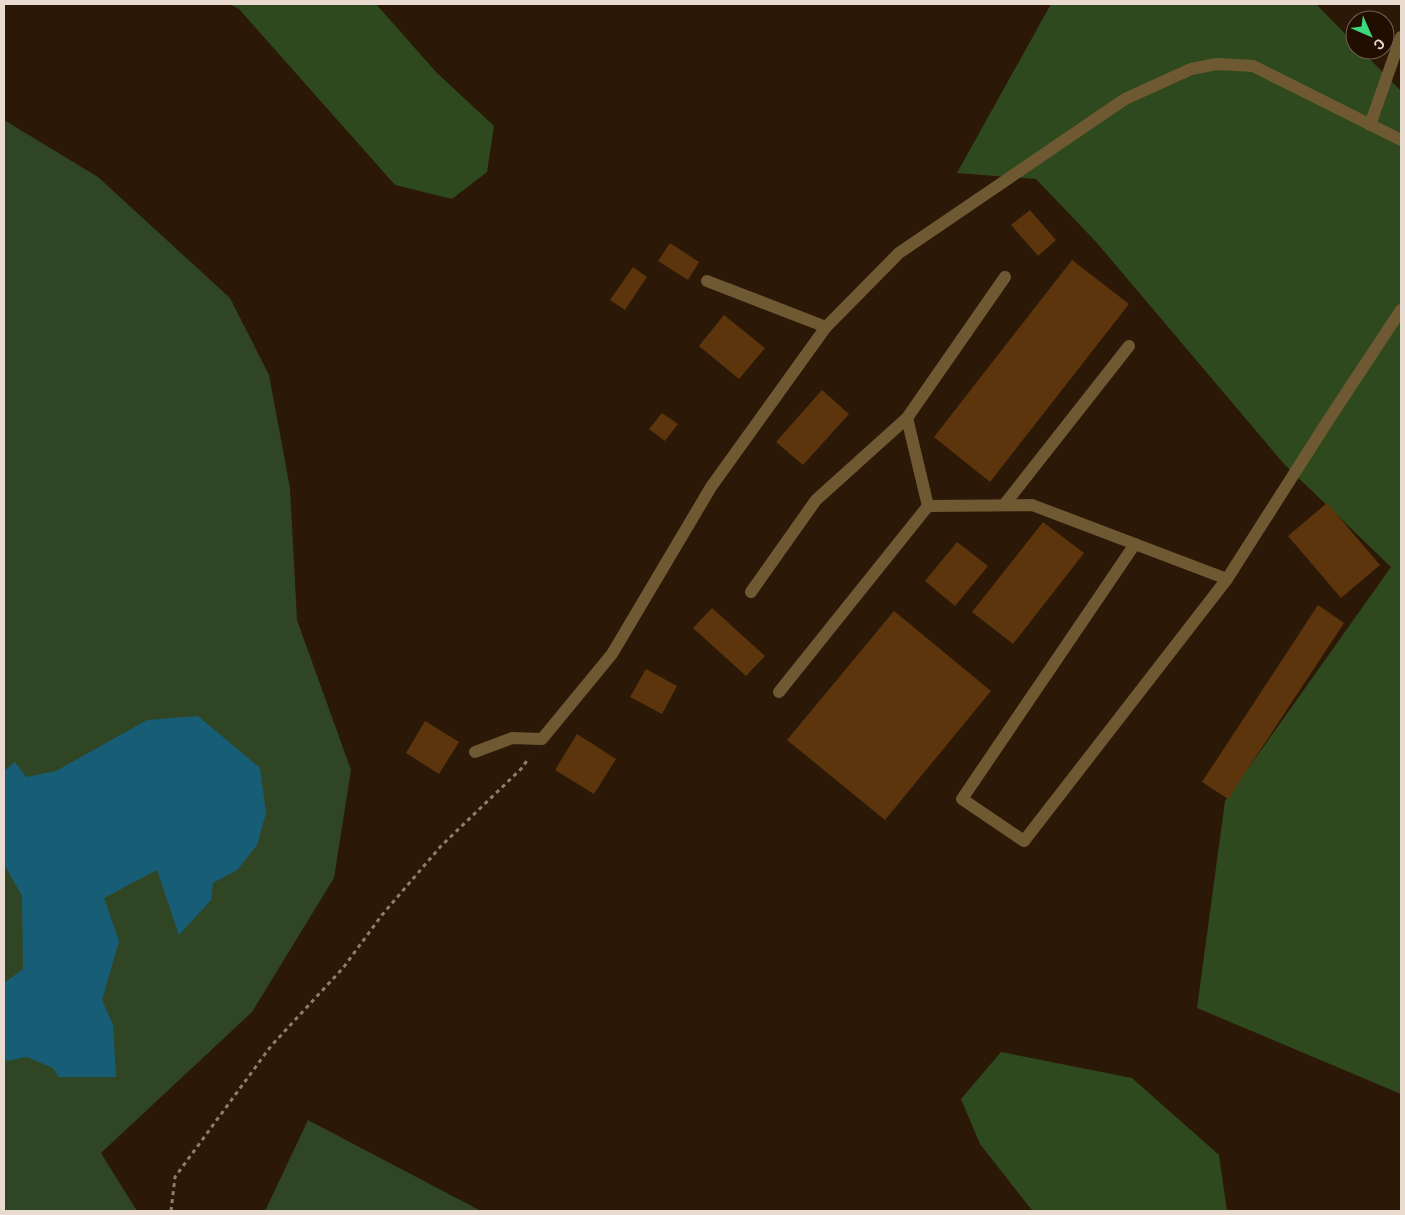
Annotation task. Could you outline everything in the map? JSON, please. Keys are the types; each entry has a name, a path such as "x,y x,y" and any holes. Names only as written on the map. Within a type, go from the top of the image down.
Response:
{"lane":[{"path":"1370,125 1401,37"},
{"path":"475,752 512,738 542,739 612,654 711,487 826,327 899,253 1125,99 1190,69 1216,64 1253,66 1401,140"},
{"path":"751,592 816,500 907,418 1005,277"},
{"path":"707,281 826,327"},
{"path":"1135,544 962,799 1024,841 1227,579 1401,310"},
{"path":"1004,505 1129,346"},
{"path":"907,418 928,506"},
{"path":"928,506 1032,505 1227,579"},
{"path":"779,692 928,506"}],"path":[{"path":"171,1211 175,1177 271,1046 343,968 382,915 441,846 520,769 542,739"}],"green space":[{"path":"229,4 376,4 436,72 494,126 487,172 452,199 395,185 239,9"},
{"path":"1051,4 1316,4 1345,34 1345,60 1371,60 1401,91 1401,1094 1197,1008 1225,801 1391,567 1284,464 1097,243 1036,179 957,173"},
{"path":"4,120 98,177 230,298 269,375 290,488 297,620 351,770 334,878 252,1012 101,1153 137,1211 4,1211"},
{"path":"1001,1052 1132,1078 1219,1155 1227,1211 1034,1211 1031,1209 980,1144 961,1099"},
{"path":"308,1120 481,1211 265,1211"}],"water":[{"path":"198,716 260,768 266,813 257,845 237,870 213,883 211,900 179,935 157,870 104,898 119,941 102,1000 113,1025 116,1077 59,1077 53,1068 27,1057 6,1061 4,1055 4,983 23,969 22,896 4,864 4,771 15,762 26,777 56,771 147,720"}],"building":[{"path":"1030,210 1056,240 1038,256 1011,225"},
{"path":"670,243 699,262 688,280 658,261"},
{"path":"1072,260 1129,304 990,482 934,437"},
{"path":"633,267 647,277 625,310 610,300"},
{"path":"724,315 765,348 739,379 699,346"},
{"path":"822,390 849,414 803,465 776,442"},
{"path":"662,413 678,424 665,441 649,429"},
{"path":"1327,503 1380,565 1341,598 1288,536"},
{"path":"1043,522 1084,553 1013,644 972,612"},
{"path":"957,542 988,566 955,606 925,581"},
{"path":"1318,605 1344,623 1228,799 1202,782"},
{"path":"712,608 765,656 746,676 693,628"},
{"path":"894,611 991,691 885,820 787,740"},
{"path":"646,669 677,686 662,714 630,697"},
{"path":"425,721 459,742 439,774 406,753"},
{"path":"577,734 616,759 594,794 555,770"}]}
